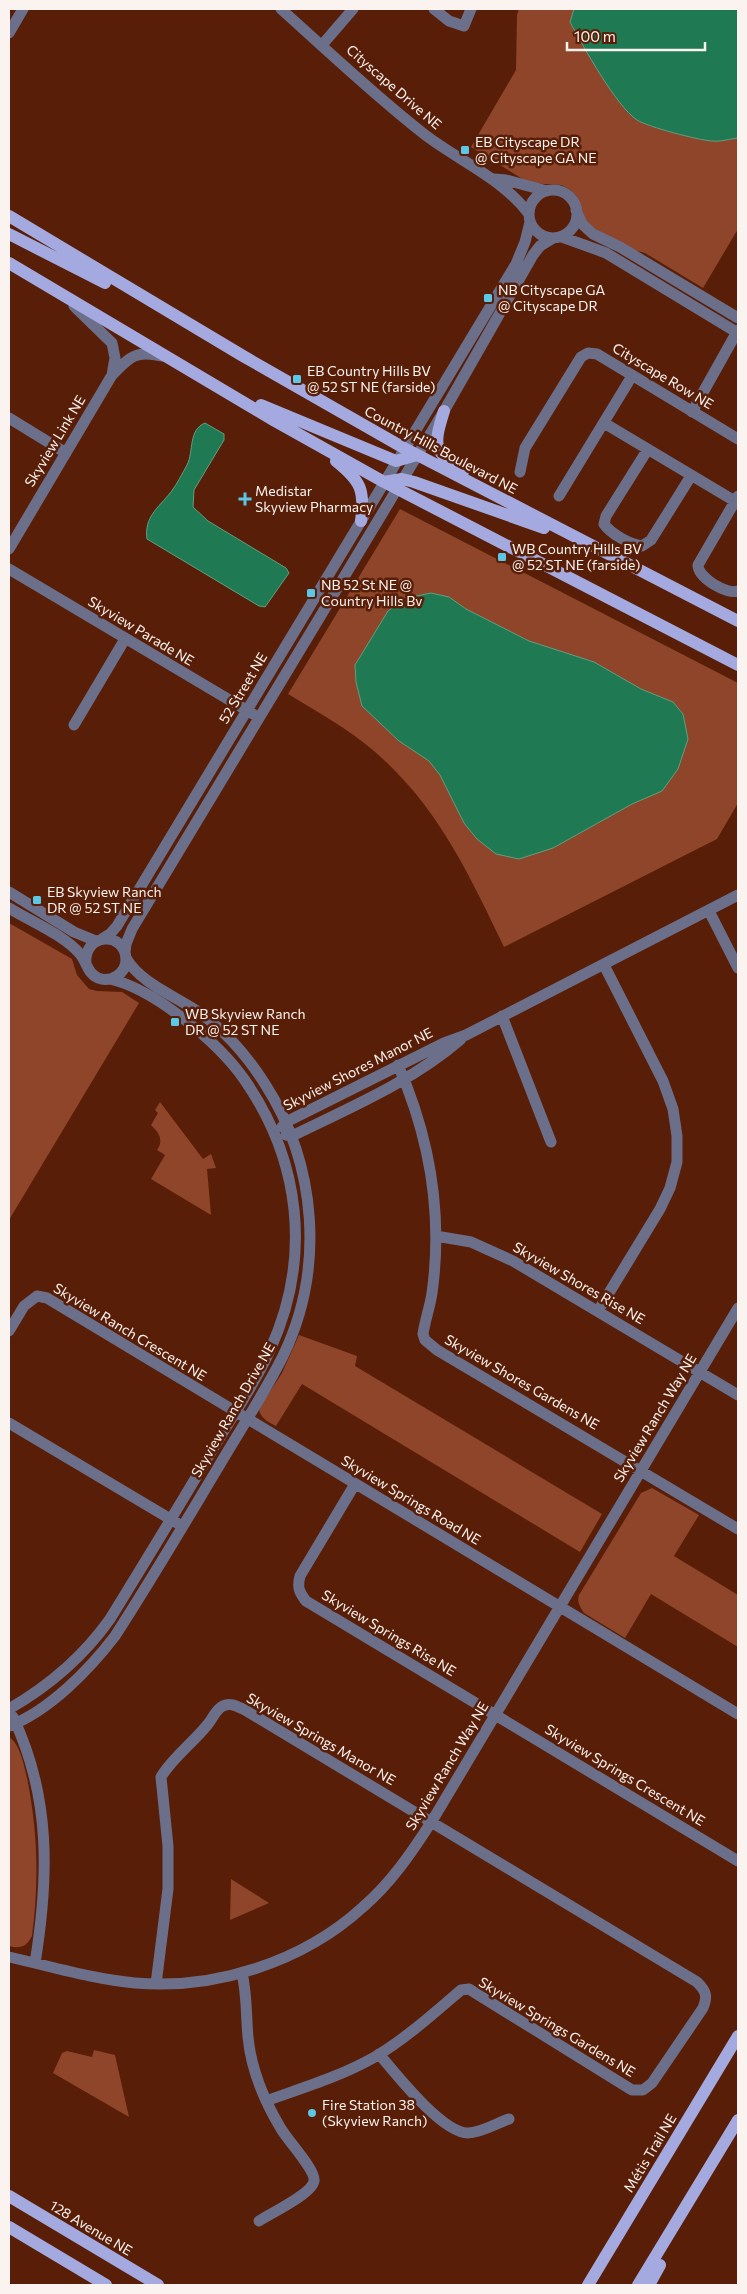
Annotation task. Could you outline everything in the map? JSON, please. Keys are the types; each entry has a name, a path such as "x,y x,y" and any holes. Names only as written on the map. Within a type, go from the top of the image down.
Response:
{"main road":[{"name":"Country Hills Boulevard NE","path":"9,216 188,324 404,448 738,621"},
{"path":"9,234 188,324"},
{"path":"9,263 312,442 394,483 738,665"},
{"path":"217,387 396,461 402,461 417,455"},
{"path":"444,411 437,431 437,448 441,454 500,498"},
{"path":"312,442 346,469 358,484 364,500 361,521"},
{"path":"394,483 589,544"},
{"name":"Métis Trail NE","path":"589,2285 738,2036"},
{"path":"638,2285 738,2120"},
{"path":"649,2285 690,2211 701,2182"},
{"name":"128 Avenue NE","path":"9,2196 158,2285"},
{"path":"9,2200 56,2224"},
{"path":"9,2227 106,2285"}],"street":[{"path":"9,33 23,9"},
{"name":"Cityscape Drive NE","path":"281,9 414,126 449,152 494,179 516,198 530,218"},
{"path":"322,45 353,9"},
{"path":"434,9 456,25 464,26 471,9"},
{"name":"Cityscape Drive NE","path":"494,179 506,180 547,191"},
{"path":"692,412 738,332 606,253 536,231 530,218 533,202 547,191 552,190 564,194 570,198 582,224 593,234 738,318"},
{"path":"394,483 417,455 444,411 533,255 540,246 558,238 574,224 576,210"},
{"name":"52 Street NE","path":"125,955 126,944 132,929 259,718 394,483 396,461 516,264 525,242 530,218"},
{"name":"Skyview Link NE","path":"9,548 112,375 116,358 112,343 106,334 61,294"},
{"name":"Skyview Link NE","path":"112,375 136,354 143,352 168,358"},
{"name":"Cityscape Row NE","path":"520,472 525,448 584,354 597,354 738,439"},
{"path":"560,496 632,376"},
{"path":"9,418 66,453"},
{"path":"604,423 691,476 737,500 700,559 698,571 705,579 730,591 738,591"},
{"path":"648,450 606,516 604,524 608,530 635,545 642,546 651,540 691,476"},
{"name":"52 Street NE","path":"99,940 110,934 117,926 361,521 394,483"},
{"name":"Skyview Parade NE","path":"9,569 259,718"},
{"path":"74,725 125,639"},
{"path":"9,892 74,932 99,940 114,940 121,946 125,955 120,974 110,979 104,979 92,974 81,954 69,944 9,908"},
{"name":"Skyview Shores Manor NE","path":"276,1134 286,1122 444,1042 466,1034 604,965 738,894"},
{"path":"709,911 738,968"},
{"path":"86,964 87,951 99,940"},
{"name":"Skyview Ranch Drive NE","path":"13,1725 67,1688 103,1652 129,1615 283,1356 301,1306 308,1273 310,1233 307,1190 292,1136 264,1083 235,1044 201,1014 136,972 125,955"},
{"path":"598,1312 670,1188 676,1162 677,1136 673,1109 663,1081 604,965"},
{"name":"Skyview Ranch Drive NE","path":"9,1709 59,1675 98,1636 235,1412 270,1350 282,1320 294,1275 296,1248 294,1205 285,1162 276,1134 255,1095 242,1076 208,1038 134,987 110,979"},
{"path":"502,1016 551,1142"},
{"name":"Skyview Shores Manor NE","path":"292,1136 404,1079 448,1050 466,1034"},
{"name":"Skyview Shores Gardens NE","path":"398,1065 427,1150 435,1198 436,1236 432,1293 424,1327 425,1340 437,1350 641,1470"},
{"path":"276,1134 292,1136"},
{"name":"Skyview Shores Rise NE","path":"436,1236 471,1242 492,1250 738,1395"},
{"name":"Skyview Ranch Crescent NE","path":"9,1331 30,1299 37,1296 46,1298 247,1419"},
{"name":"Skyview Ranch Way NE","path":"9,1957 121,1982 156,1984 202,1981 242,1973 299,1950 321,1938 363,1908 409,1856 432,1822 738,1308"},
{"name":"Skyview Springs Road NE","path":"247,1419 560,1607"},
{"path":"9,1423 182,1527"},
{"path":"641,1470 738,1529"},
{"name":"Skyview Springs Rise NE","path":"355,1484 300,1576 298,1584 299,1593 306,1601 496,1714"},
{"path":"560,1607 738,1714"},
{"name":"Skyview Springs Manor NE","path":"156,1984 168,1889 168,1846 161,1777 167,1768 192,1743 219,1708 226,1704 245,1710 432,1822"},
{"path":"9,1709 13,1725 37,1786 44,1832 45,1882 35,1963"},
{"name":"Skyview Springs Crescent NE","path":"496,1714 738,1861"},
{"name":"Skyview Springs Gardens NE","path":"266,2101 325,2080 379,2054 461,1990 469,1989 632,2090 643,2090 652,2083 703,2008 707,1999 705,1990 697,1982 432,1822"},
{"path":"242,1973 251,2054 257,2078 266,2101 290,2143 313,2171 314,2181 309,2190 259,2220"},
{"path":"379,2054 418,2099 461,2133 472,2133 509,2119"}],"shaded area":[{"path":"519,9 738,9 738,229 703,288 645,253 634,250 593,228 587,223 576,196 569,189 561,185 529,183 471,147 516,70 517,15"},
{"path":"574,9 738,9 738,138 718,141 705,140 685,136 637,120 629,113 600,75 570,22"},
{"path":"205,423 224,434 224,440 194,490 193,507 208,521 286,568 289,573 265,607 259,606 147,539 148,525 153,513 171,492 179,479 187,465 196,431"},
{"path":"400,509 738,683 738,803 717,839 504,947 478,893 450,842 416,794 374,751 354,735 288,694"},
{"path":"431,593 449,597 466,609 529,641 594,662 641,689 673,702 683,714 688,739 678,769 662,791 632,804 553,848 519,859 496,854 477,839 464,823 440,775 429,761 399,741 362,706 356,682 355,665 388,611 406,598"},
{"path":"9,923 72,959 77,975 89,989 122,992 139,1003 9,1220"},
{"path":"160,1102 203,1159 211,1154 216,1168 207,1169 211,1215 151,1179 165,1155 157,1150 160,1137 151,1125 158,1113 155,1110"},
{"path":"299,1335 357,1356 355,1366 602,1514 580,1552 302,1384 276,1426 267,1421 262,1417 259,1408 282,1373"},
{"path":"652,1488 699,1515 674,1556 738,1595 738,1647 651,1594 625,1638 584,1613 580,1606 579,1595 641,1493"},
{"path":"9,1737 19,1750 27,1778 31,1798 36,1857 36,1896 32,1936 28,1943 17,1947 9,1946"},
{"path":"231,1879 269,1903 230,1920"},
{"path":"94,2050 115,2055 129,2117 53,2073 62,2053 67,2051 92,2057"}],"place":[{"name":"EB Cityscape DR @ Cityscape GA NE","path":"465,150"},
{"name":"NB Cityscape GA @ Cityscape DR","path":"488,298"},
{"name":"EB Country Hills BV @ 52 ST NE (farside)","path":"297,379"},
{"name":"Medistar Skyview Pharmacy","path":"245,499"},
{"name":"WB Country Hills BV @ 52 ST NE (farside)","path":"502,557"},
{"name":"NB 52 St NE @ Country Hills Bv","path":"311,593"},
{"name":"EB Skyview Ranch DR @ 52 ST NE","path":"37,900"},
{"name":"WB Skyview Ranch DR @ 52 ST NE","path":"175,1022"},
{"name":"Fire Station 38 (Skyview Ranch)","path":"312,2113"}]}
